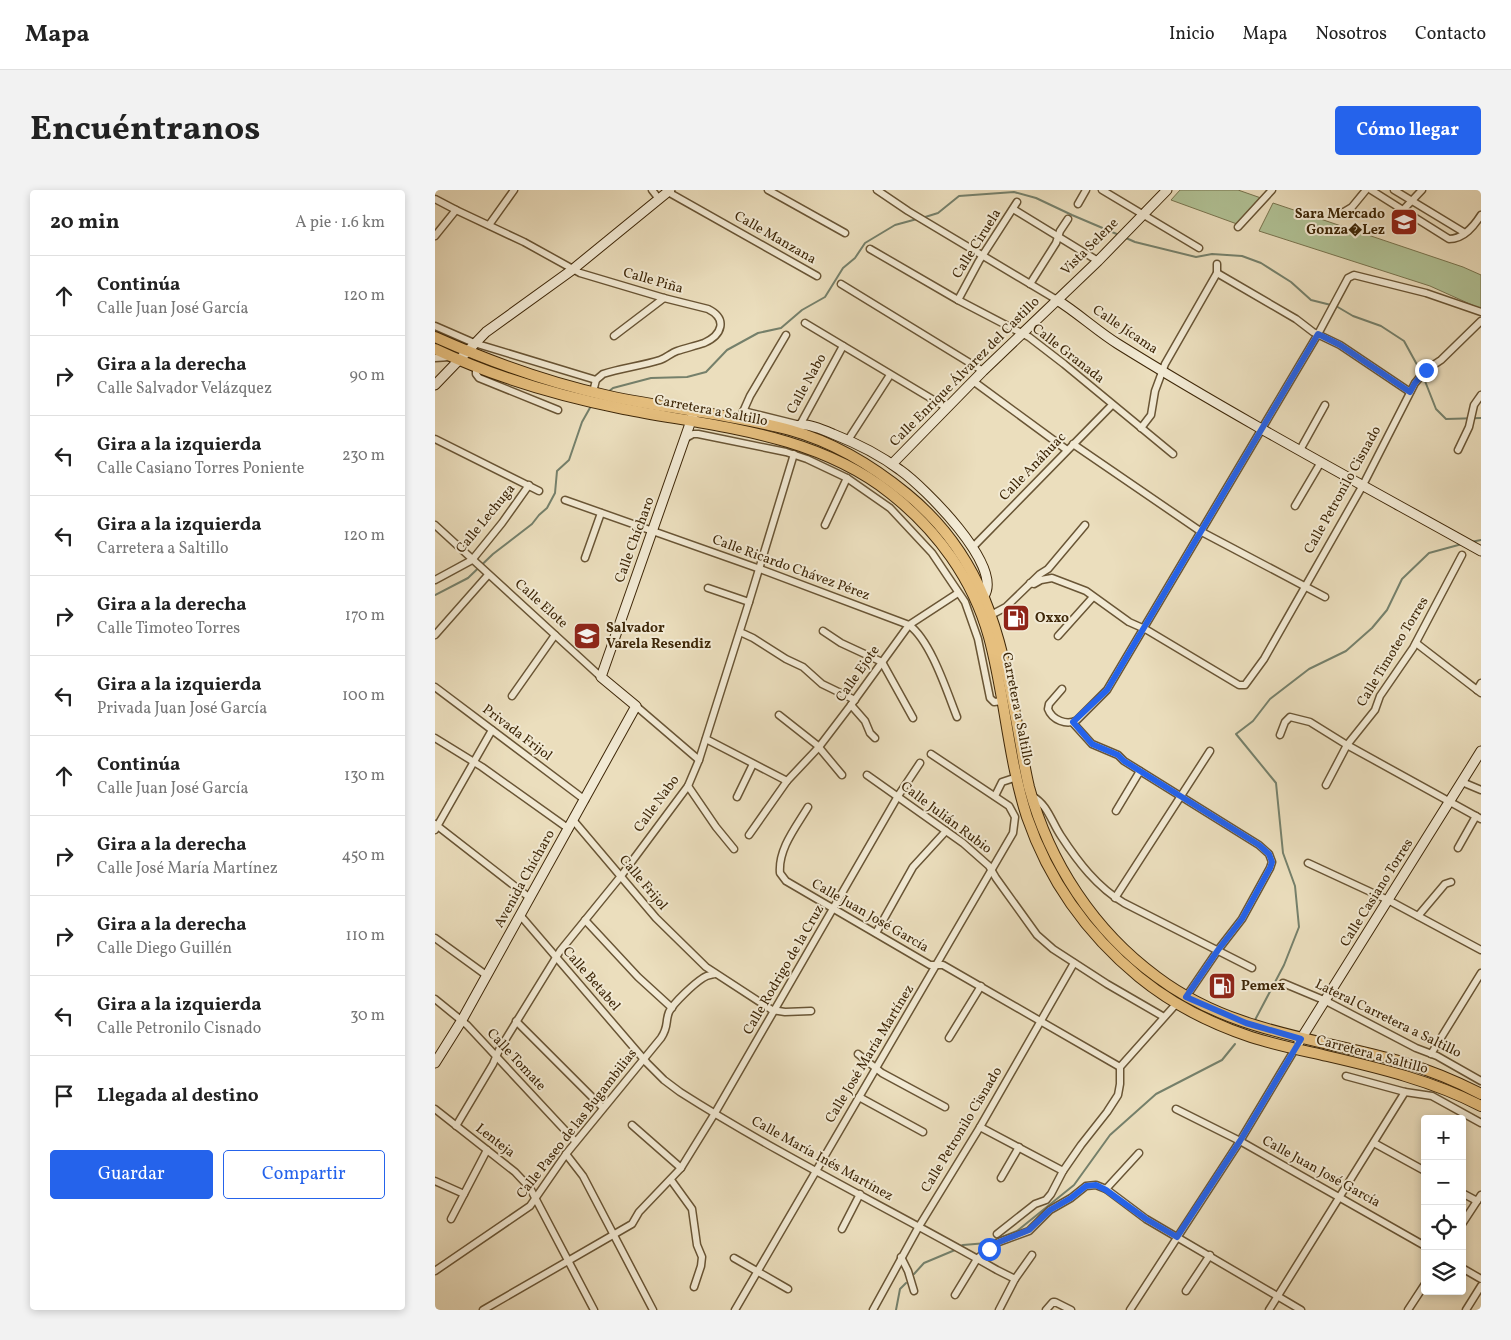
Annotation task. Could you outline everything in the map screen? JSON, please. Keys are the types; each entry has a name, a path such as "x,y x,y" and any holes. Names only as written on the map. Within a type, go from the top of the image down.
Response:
{"main road":[{"name":"Carretera a Saltillo","path":"435,337 467,352 595,398 611,397 798,444 847,465 887,490 924,523 953,559 977,603 983,637 1002,701 1023,803 1035,836 1050,871 1077,912 1105,946 1151,986 1177,1003 1243,1034 1410,1077 1481,1106"},
{"name":"Carretera a Saltillo","path":"435,349 476,367 530,384 595,398 692,417 742,415 790,430 825,444 875,470 912,498 947,534 961,554 984,596 1004,659 1032,796 1051,846 1078,894 1094,916 1133,958 1159,979 1186,997 1246,1023 1301,1039 1405,1063 1481,1094"}],"street":[{"path":"653,190 659,199"},
{"path":"768,190 845,233"},
{"name":"Calle Jícama","path":"877,190 885,192 908,211 1057,300 1110,338 1162,371 1261,429 1481,551"},
{"path":"1078,204 1086,190"},
{"path":"1102,190 1199,248"},
{"name":"Vista Selene","path":"1057,300 1167,190"},
{"path":"1238,227 1272,190"},
{"path":"1342,213 1353,207 1366,190"},
{"path":"1371,190 1445,237 1453,239 1473,227 1481,215"},
{"path":"1394,190 1465,233"},
{"path":"1403,210 1422,190"},
{"path":"489,225 511,191"},
{"path":"435,358 455,358 467,352 486,332 572,270 669,191"},
{"name":"Calle Manzana","path":"669,191 817,276"},
{"name":"Calle Piña","path":"435,199 525,242 572,270 712,311 720,320 721,326 719,331 704,342 676,351 661,359 603,374 596,380"},
{"name":"Calle Ciruela","path":"958,300 983,255 1017,202"},
{"path":"1013,209 1098,261"},
{"path":"435,236 456,210"},
{"path":"1030,284 1068,219"},
{"name":"Calle Granada","path":"870,249 958,300 1023,334 1064,364 1173,454"},
{"path":"1141,428 1151,415 1155,391 1162,371 1217,273 1217,264"},
{"path":"1217,273 1296,319 1310,330 1340,345 1410,392"},
{"path":"1062,689 1049,704 1048,711 1053,717 1062,722 1073,722 1107,690 1142,628 1318,334 1346,281 1354,275 1426,293 1481,312"},
{"path":"841,284 983,371"},
{"path":"614,336 664,298"},
{"name":"Calle Enrique Álvarez del Castillo","path":"892,464 983,371 1057,300"},
{"name":"Calle Petronilo Cisnado","path":"1142,628 1243,686 1264,659 1363,485 1418,379 1481,321"},
{"path":"805,323 947,408"},
{"path":"435,326 474,344 596,380 595,398"},
{"path":"786,335 750,396 742,415 826,431 848,440 892,464 935,499 973,548 987,576 988,587 984,596"},
{"name":"Calle Nabo","path":"790,430 800,425 843,346"},
{"path":"435,385 455,358"},
{"path":"476,367 475,374 479,378 558,410"},
{"path":"848,440 890,375"},
{"path":"973,381 1067,450"},
{"path":"1458,450 1481,395"},
{"name":"Calle Anáhuac","path":"973,548 1112,405"},
{"path":"1300,450 1325,405"},
{"name":"Calle Chícharo","path":"601,677 692,417"},
{"path":"686,438 693,434 698,434 794,454 847,478 881,501 932,552 967,606 983,637"},
{"path":"435,439 539,491"},
{"path":"1073,444 1200,531 1325,598"},
{"name":"Calle Nabo","path":"456,1126 555,957 621,876 689,786 760,569 794,454"},
{"path":"1295,506 1321,462"},
{"path":"825,525 847,478"},
{"name":"Calle Lechuga","path":"435,580 473,561 529,485"},
{"name":"Calle Ricardo Chávez Pérez","path":"565,500 760,569 909,625"},
{"path":"585,558 601,513"},
{"name":"Calle Elote","path":"435,525 601,677 699,760"},
{"path":"991,614 1006,607 1048,568 1085,525"},
{"name":"Calle Timoteo Torres","path":"1325,785 1347,745 1375,710 1381,696 1416,643 1462,555"},
{"path":"435,636 486,573"},
{"path":"1031,583 1034,584 1049,578 1056,578 1086,591 1129,622 1142,628"},
{"path":"708,588 749,602"},
{"name":"Calle Ejote","path":"749,835 787,781 819,747 853,703 909,625 958,593"},
{"path":"1057,636 1093,597"},
{"path":"909,625 920,636 939,669 957,718"},
{"path":"823,630 841,643 882,662 913,718"},
{"path":"740,632 803,667 822,684 853,703 865,721 870,734 875,738"},
{"path":"512,696 555,635"},
{"path":"1416,643 1479,691 1481,683"},
{"name":"Privada Frijol","path":"435,687 585,800"},
{"name":"Avenida Chícharo","path":"435,1063 462,1020 636,706"},
{"path":"779,714 819,747 842,774"},
{"path":"1280,735 1287,719 1290,717 1310,722 1347,745 1478,818 1458,848"},
{"path":"1073,722 1092,744 1118,755 1139,771 1259,845 1267,852 1272,862 1245,914 1186,997"},
{"path":"493,730 436,827 530,898"},
{"name":"Calle Frijol","path":"435,738 571,824 621,876 656,918 697,959 715,974 775,1011"},
{"path":"706,738 787,781"},
{"path":"1115,898 1210,750"},
{"name":"Calle Casiano Torres","path":"1295,1048 1481,751"},
{"path":"931,754 1012,808 1023,803"},
{"name":"Calle Rodrigo de la Cruz","path":"483,1310 632,1224 639,1212 681,1168 715,1114 898,796 920,763"},
{"path":"737,797 753,764"},
{"path":"1116,811 1139,771"},
{"name":"Calle Julián Rubio","path":"867,775 970,849 993,871 995,878 1037,935 1053,949 1164,1017"},
{"path":"995,796 1002,782 1017,777"},
{"path":"1462,782 1481,790"},
{"path":"689,786 716,827 734,849"},
{"path":"1032,796 1043,805 1058,832 1079,862 1105,891 1115,898 1252,968"},
{"name":"Calle Juan José García","path":"808,808 784,848 780,863 780,873 786,881 930,965 943,965 1120,1066"},
{"name":"Calle José María Martínez","path":"735,1310 993,871 1013,833 1015,822 1012,808"},
{"path":"876,933 913,867 946,831"},
{"path":"1309,863 1388,900 1481,950"},
{"path":"1418,916 1445,884 1451,882"},
{"name":"Calle Betabel","path":"520,915 644,1059"},
{"path":"585,920 638,978 671,1008 699,981 715,974"},
{"path":"435,938 487,975"},
{"name":"Calle Petronilo Cisnado","path":"873,1310 918,1228 1074,963"},
{"path":"1431,1054 1481,973"},
{"name":"Lateral Carretera a Saltillo","path":"1283,983 1326,1001 1481,1081"},
{"path":"949,1038 981,986"},
{"name":"Calle Tomate","path":"435,999 462,1020 575,1141"},
{"path":"997,1234 1035,1204 1046,1200 1058,1183 1063,1171 1118,1095 1120,1066 1177,1003"},
{"name":"Calle Paseo de las Bugambilias","path":"435,1271 527,1209 575,1141 666,1031 668,1014 671,1008"},
{"path":"775,1011 811,1011"},
{"path":"516,1022 603,1108"},
{"path":"1130,1310 1240,1141 1295,1048"},
{"path":"858,1054 875,1069 945,1107"},
{"name":"Calle María Inés Martínez","path":"644,1059 664,1080 715,1114 918,1228 1015,1278"},
{"path":"1345,1076 1405,1092 1432,1096 1481,1123"},
{"path":"1269,1310 1405,1092"},
{"path":"859,1097 923,1132"},
{"name":"Calle Juan José García","path":"1176,1108 1240,1141 1421,1244"},
{"name":"Lenteja","path":"435,1109 523,1180 536,1197 594,1310"},
{"path":"632,1125 681,1168"},
{"path":"979,1127 1063,1171"},
{"path":"1374,1143 1421,1169"},
{"path":"1001,1178 1019,1148"},
{"path":"451,1219 487,1150"},
{"path":"1106,1190 1139,1153"},
{"path":"566,1154 583,1176 653,1310"},
{"path":"671,1180 694,1214 693,1228 697,1247 702,1257 694,1287"},
{"path":"435,1181 464,1194"},
{"path":"955,1295 977,1259 989,1249 999,1242 1029,1230 1050,1210 1071,1198 1086,1186 1096,1185 1146,1219 1301,1310"},
{"path":"1466,1193 1479,1198 1466,1218"},
{"path":"842,1229 860,1194"},
{"path":"1046,1200 1050,1210"},
{"path":"999,1310 1015,1278 1032,1255"},
{"path":"1186,1291 1210,1255"},
{"path":"733,1258 789,1289"},
{"path":"901,1258 908,1270 914,1291"},
{"path":"1466,1270 1481,1279"},
{"path":"1466,1310 1481,1286"},
{"path":"1408,1310 1421,1290"},
{"path":"1046,1310 1053,1302 1071,1310"}],"green space":[{"path":"1180,190 1238,190 1261,198 1237,224 1171,200"},
{"path":"1273,203 1463,267 1481,275 1481,309 1430,286 1259,231"}],"waterway":[{"path":"922,218 938,213 959,196 1014,192 1036,198 1119,235"},
{"path":"608,392 613,388 651,378 687,377 706,372 727,350 758,333 781,328 802,310 825,297 843,268 855,258 865,243 895,225 917,219"},
{"path":"1126,238 1135,242 1196,257 1212,254 1242,256 1261,263 1291,282 1311,300 1331,305"},
{"path":"1336,306 1353,316 1381,326 1404,341 1421,372"},
{"path":"1423,376 1436,409 1446,419 1481,418"},
{"path":"435,595 468,578 493,554 532,524 547,508 555,493 557,471 569,460 582,422 591,406"},
{"path":"1471,542 1481,540"},
{"path":"1255,1020 1284,965 1299,927 1295,886 1283,853 1276,783 1236,734 1253,721 1270,699 1309,669 1346,651 1372,628 1387,610 1402,579 1429,553 1462,544"},
{"path":"959,1247 987,1243 1017,1231 1074,1185 1110,1135 1156,1094 1222,1060 1235,1044"},
{"path":"914,1274 924,1263 955,1250"},
{"path":"896,1310 900,1289 906,1283"}],"place":[{"name":"Sara Mercado Gonza�Lez","path":"1404,222"},
{"name":"Oxxo","path":"1016,618"},
{"name":"Salvador Varela Resendiz","path":"587,636"},
{"name":"Pemex","path":"1222,986"}],"route":[{"path":"989,1249 999,1242 1029,1230 1050,1210 1071,1198 1086,1186 1096,1185 1146,1219 1177,1237 1240,1141 1301,1039 1246,1023 1186,997 1245,914 1272,863 1267,852 1247,837 1218,821 1124,761 1118,755 1092,744 1075,727 1073,722 1107,690 1142,628 1318,334 1340,345 1410,392 1426,370"}]}
